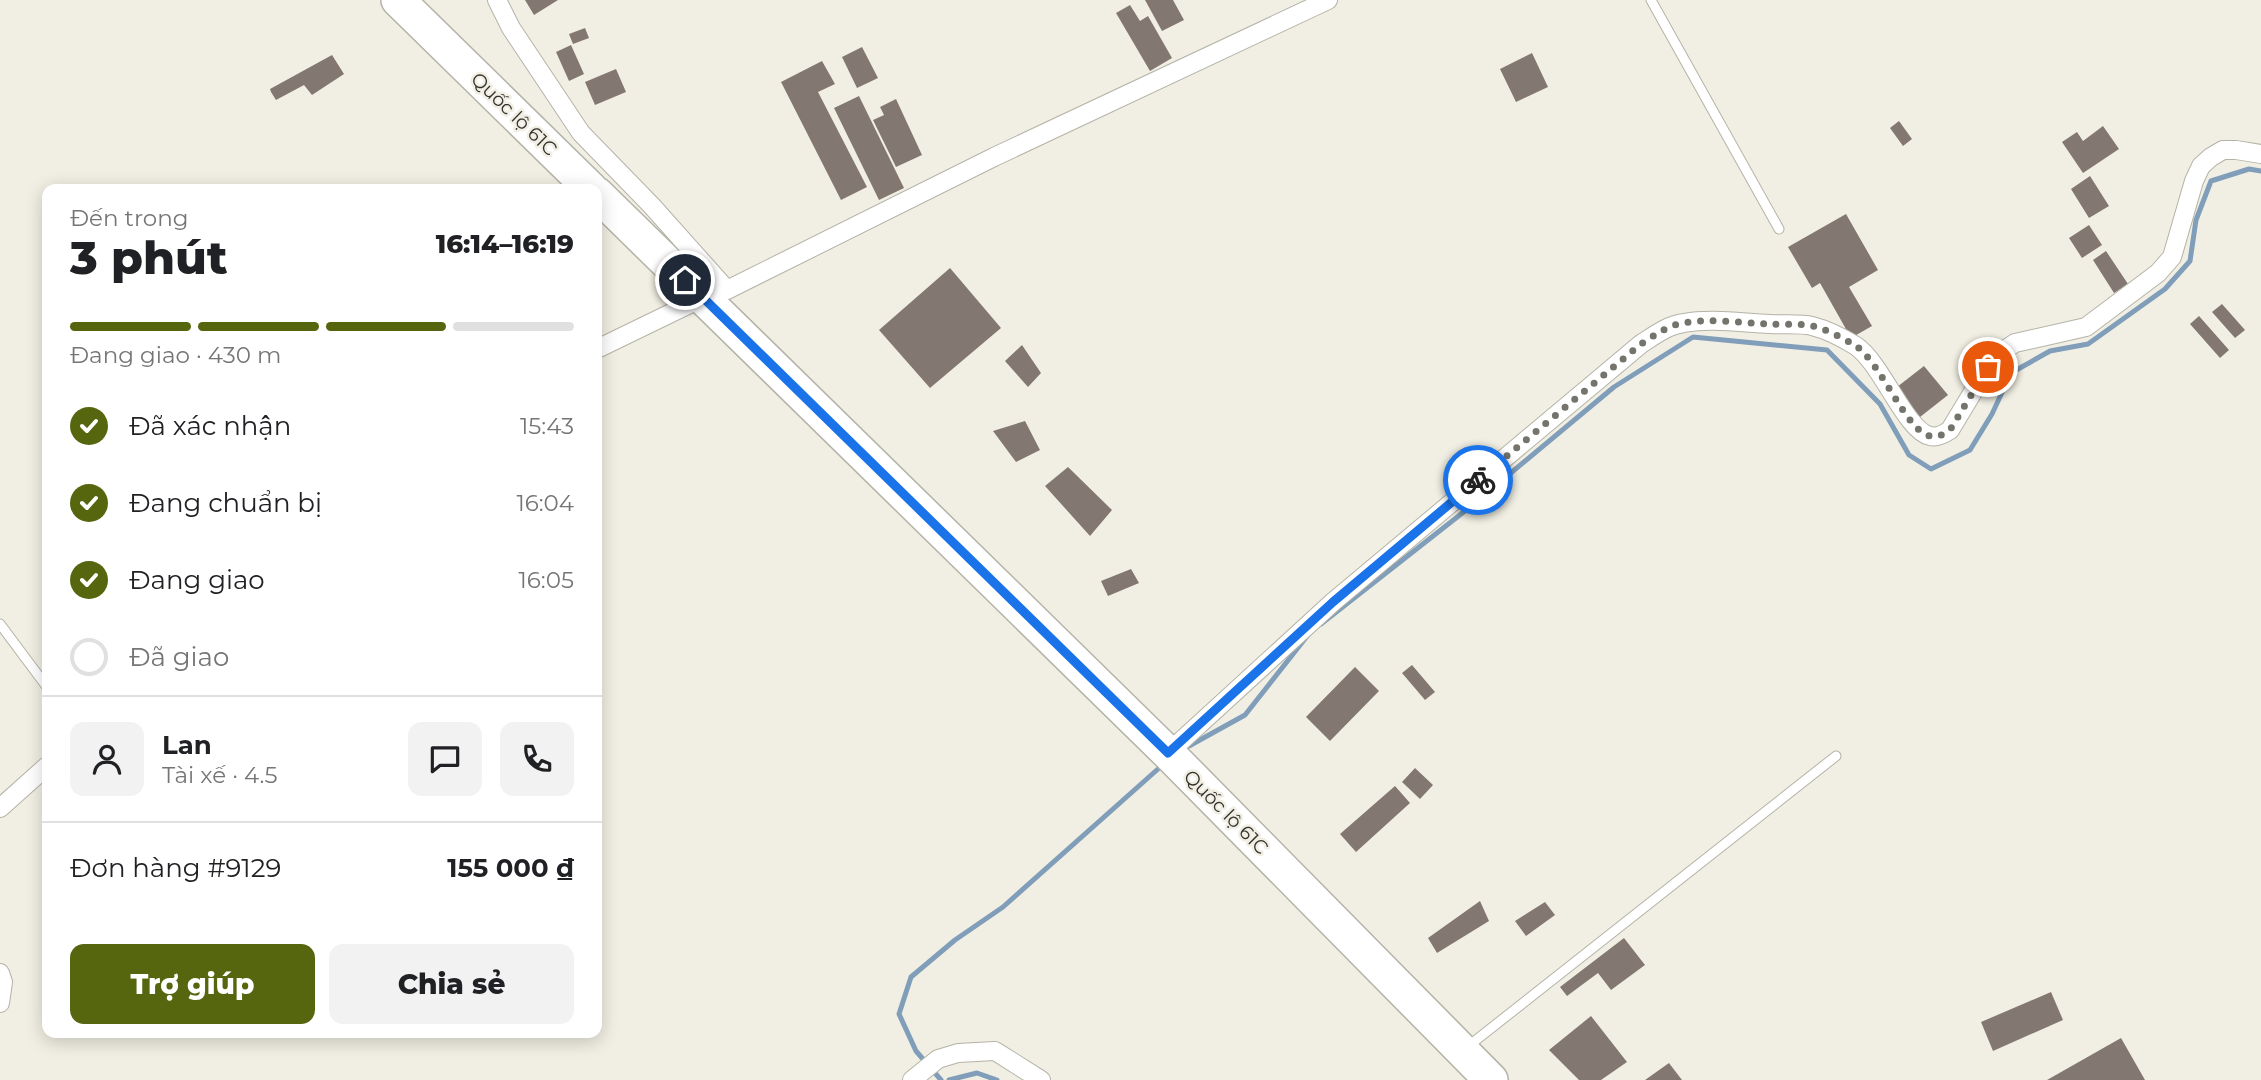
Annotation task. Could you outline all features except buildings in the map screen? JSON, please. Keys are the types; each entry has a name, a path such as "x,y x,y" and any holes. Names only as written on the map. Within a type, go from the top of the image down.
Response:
{"highway":[{"name":"Quốc lộ 61C","path":"398,0 586,184"},
{"name":"Quốc lộ 61C","path":"602,198 715,294 1491,1080"}],"street":[{"path":"497,0 510,28 581,133 652,206 715,294"},
{"path":"602,347 994,157 1328,0"},
{"path":"1168,753 1333,602 1641,344 1667,328 1701,321 1811,326 1832,332 1869,357 1909,419 1921,432 1930,437 1942,435 1950,430 1997,355 2015,343 2086,327 2158,273 2172,257 2194,181 2211,156 2222,150 2261,154"},
{"path":"0,808 42,770"},
{"path":"0,974 4,982 0,1003"},
{"path":"912,1080 938,1059 958,1053 995,1051 1041,1080"}],"lane":[{"path":"1651,0 1779,229"},
{"path":"0,624 42,680"},
{"path":"1462,1051 1836,756"}],"waterway":[{"path":"1321,624 1470,507 1614,387 1693,337 1827,350 1880,404 1909,455 1931,469 1970,450 1992,414 2011,373 2050,351 2088,344 2165,289 2190,261 2196,220 2211,181 2249,169 2261,171"},
{"path":"1189,746 1245,715 1308,635"},
{"path":"941,1080 916,1051 899,1014 911,977 955,940 1003,907 1158,769"},
{"path":"949,1080 977,1073 997,1080"}],"way so far":[{"path":"1478,480 1641,344 1667,328 1682,323 1701,321 1811,326 1832,332 1869,357 1909,419 1930,437 1950,430 1988,367"}],"route":[{"path":"685,280 1168,753 1333,602 1478,480"}]}
